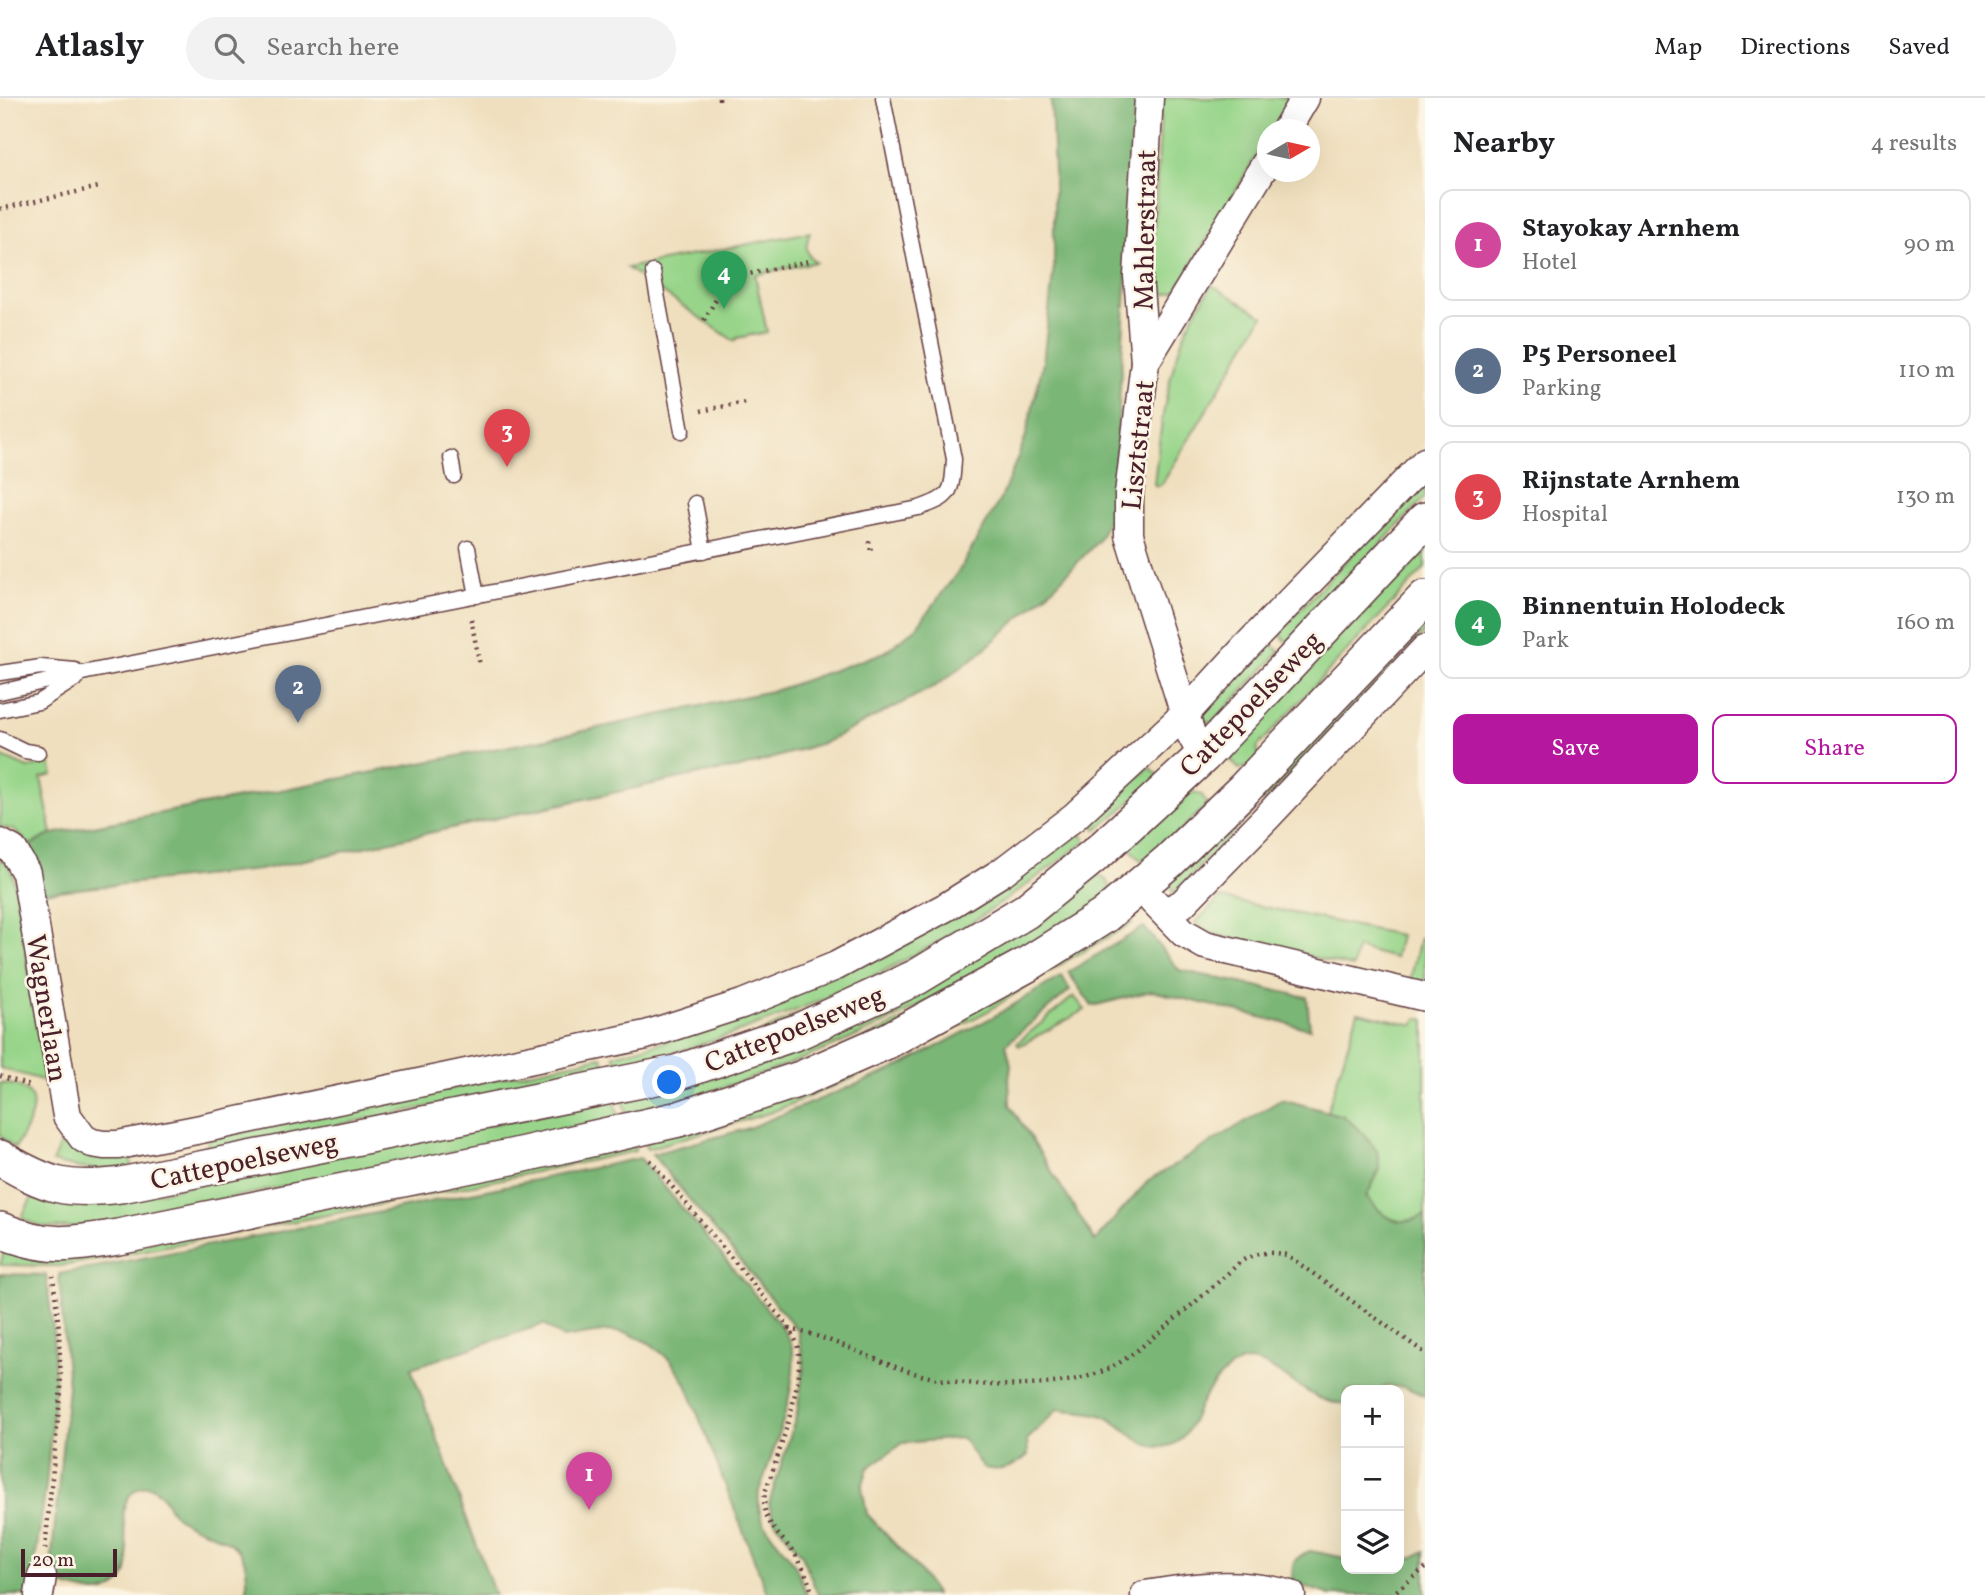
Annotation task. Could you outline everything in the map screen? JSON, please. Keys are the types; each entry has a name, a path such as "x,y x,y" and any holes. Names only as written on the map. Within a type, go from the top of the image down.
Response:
{"street":[{"name":"Mahlerstraat","path":"1145,362 1138,276 1149,98"},
{"path":"1292,119 1304,98"},
{"name":"Lisztstraat","path":"1185,714 1129,536 1129,494 1145,362 1257,178"},
{"name":"Cattepoelseweg","path":"63,1101 66,1116 76,1131 92,1143 118,1145 604,1045 704,1017 784,989 889,939 1002,872 1074,817 1185,714 1425,462"},
{"name":"Cattepoelseweg","path":"0,1158 48,1182 77,1188 121,1185 614,1084 646,1080 736,1054 797,1032 917,977 1026,911 1102,849 1203,756 1425,520"},
{"name":"Cattepoelseweg","path":"0,1230 20,1238 55,1245 107,1238 629,1132 716,1108 803,1078 887,1041 947,1010 1104,916 1169,861 1244,789 1425,598"},
{"path":"1165,912 1182,904 1425,649"},
{"path":"1185,714 1191,734 1203,756 1230,788 1244,789"},
{"name":"Wagnerlaan","path":"0,843 13,850 26,873 63,1101"},
{"path":"1102,849 1184,933 1205,946 1425,997"},
{"path":"182,1173 196,1130"},
{"path":"1145,1595 1230,1585 1291,1595"}],"lane":[{"path":"0,692 87,672 919,508 940,501 952,485 954,459 883,98"},
{"path":"653,272 682,431"},
{"path":"451,458 454,476"},
{"path":"695,503 704,551"},
{"path":"468,548 477,596"},
{"path":"0,673 41,667 87,672"},
{"path":"0,710 38,702 87,672"},
{"path":"0,739 25,751 38,753"}],"path":[{"path":"0,209 99,187"},
{"path":"704,320 727,281 809,261"},
{"path":"679,415 745,402"},
{"path":"471,617 480,666"},
{"path":"650,1160 789,1329 797,1344 799,1355 792,1411 763,1503 764,1514 797,1558 813,1595"},
{"path":"789,1329 818,1335 912,1373 946,1381 1014,1385 1066,1381 1099,1373 1139,1349 1240,1262 1251,1256 1272,1252 1287,1255 1425,1353"},
{"path":"40,1586 61,1388 59,1329 52,1271"},
{"path":"1391,1595 1425,1568"}],"green space":[{"path":"1051,98 1137,98 1113,510 1098,541 1054,587 979,654 937,685 826,742 740,768 704,773 259,870 40,893 30,845 52,834 546,739 780,689 885,652 916,628 960,569 1002,496 1025,439 1043,363 1054,266"},
{"path":"1162,98 1291,98 1278,119 1257,119 1257,155 1178,288 1169,293 1161,292 1154,287 1151,277"},
{"path":"810,232 807,252 816,262 755,275 767,332 737,338 734,341 627,268"},
{"path":"1212,285 1263,316 1162,484 1156,486 1154,484 1162,424 1174,366 1187,328"},
{"path":"1425,477 1425,497 1288,643 1278,633"},
{"path":"1425,541 1425,568 1258,746 1256,765 1239,769 1232,762 1230,752"},
{"path":"1425,611 1425,632 1263,802 1255,794"},
{"path":"1270,642 1280,652 1212,723 1205,721 1203,713"},
{"path":"0,756 28,768 50,763 53,775 41,778 52,834 30,845 14,830 0,827"},
{"path":"1150,767 1160,777 1097,830 1089,820"},
{"path":"1190,791 1202,795 1207,805 1147,862 1139,859 1129,847"},
{"path":"1248,801 1256,809 1174,893 1172,892 1171,881"},
{"path":"1077,830 1085,839 1084,843 1024,887 962,928 880,973 795,1011 751,1027 617,1068 614,1055 686,1036"},
{"path":"0,858 8,864 13,876 45,1081 0,1068"},
{"path":"1092,875 1101,876 1107,881 1110,896 935,998 785,1066 707,1093 627,1115 622,1098"},
{"path":"1220,898 1400,935 1395,958 1357,948 1353,967 1214,934 1195,923"},
{"path":"1118,919 1131,919 1132,923 988,1011 894,1061 772,1112 647,1149 644,1143"},
{"path":"1144,927 1179,970 1307,997 1310,1029 1152,991 1092,1006 1068,972"},
{"path":"1420,938 1425,939 1425,982 1410,981"},
{"path":"1062,976 1070,990 1006,1044 1011,1065 1010,1105 1095,1241 1147,1182 1282,1099 1343,1116 1362,1132 1377,1151 1380,1169 1366,1197 1392,1219 1406,1221 1425,1215 1425,1396 1404,1385 1341,1385 1341,1403 1333,1402 1308,1392 1273,1369 1249,1361 1236,1364 1218,1380 1204,1397 1186,1433 1181,1439 1167,1446 1158,1447 1142,1442 1106,1417 1058,1409 1027,1440 1028,1455 1002,1469 983,1468 962,1438 903,1443 868,1468 862,1487 867,1514 918,1569 936,1595 818,1595 802,1555 774,1520 769,1504 797,1413 804,1366 798,1331 652,1154 746,1129 897,1068 991,1018"},
{"path":"1074,996 1085,1010 1019,1046 1017,1043"},
{"path":"1358,1012 1414,1025 1417,1018 1425,1020 1425,1215 1415,1219 1392,1219 1366,1197 1380,1169 1366,1140 1355,1126 1327,1112"},
{"path":"602,1057 606,1071 203,1152 210,1138"},
{"path":"0,1083 26,1091 33,1106 27,1127 15,1148 0,1136"},
{"path":"614,1099 619,1118 92,1226 46,1227 22,1217 31,1199 35,1197 69,1207 101,1204"},
{"path":"65,1138 79,1151 94,1156 130,1156 132,1167 92,1169 52,1162"},
{"path":"634,1145 635,1151 368,1207 74,1264 0,1265 4,1251 27,1258 59,1260"},
{"path":"640,1158 778,1322 791,1343 793,1361 789,1399 759,1491 759,1502 763,1521 794,1563 807,1595 768,1595 686,1384 671,1361 651,1344 628,1333 608,1331 563,1338 544,1324 411,1368 495,1595 247,1595 245,1563 235,1547 177,1517 158,1491 147,1486 134,1491 126,1501 124,1527 128,1567 124,1579 108,1591 96,1593 73,1589 50,1576 68,1387 59,1274 371,1214"},
{"path":"0,1274 46,1275 53,1329 55,1388 46,1486 30,1595 0,1595"},
{"path":"1310,1551 1341,1557 1341,1574 1404,1574 1404,1560 1425,1551 1425,1595 1330,1595 1292,1582 1294,1562"}],"place":[{"name":"Binnentuin Holodeck","path":"724,309"},
{"name":"Rijnstate Arnhem","path":"507,467"},
{"name":"P5 Personeel","path":"298,723"},
{"name":"Stayokay Arnhem","path":"589,1510"}]}
